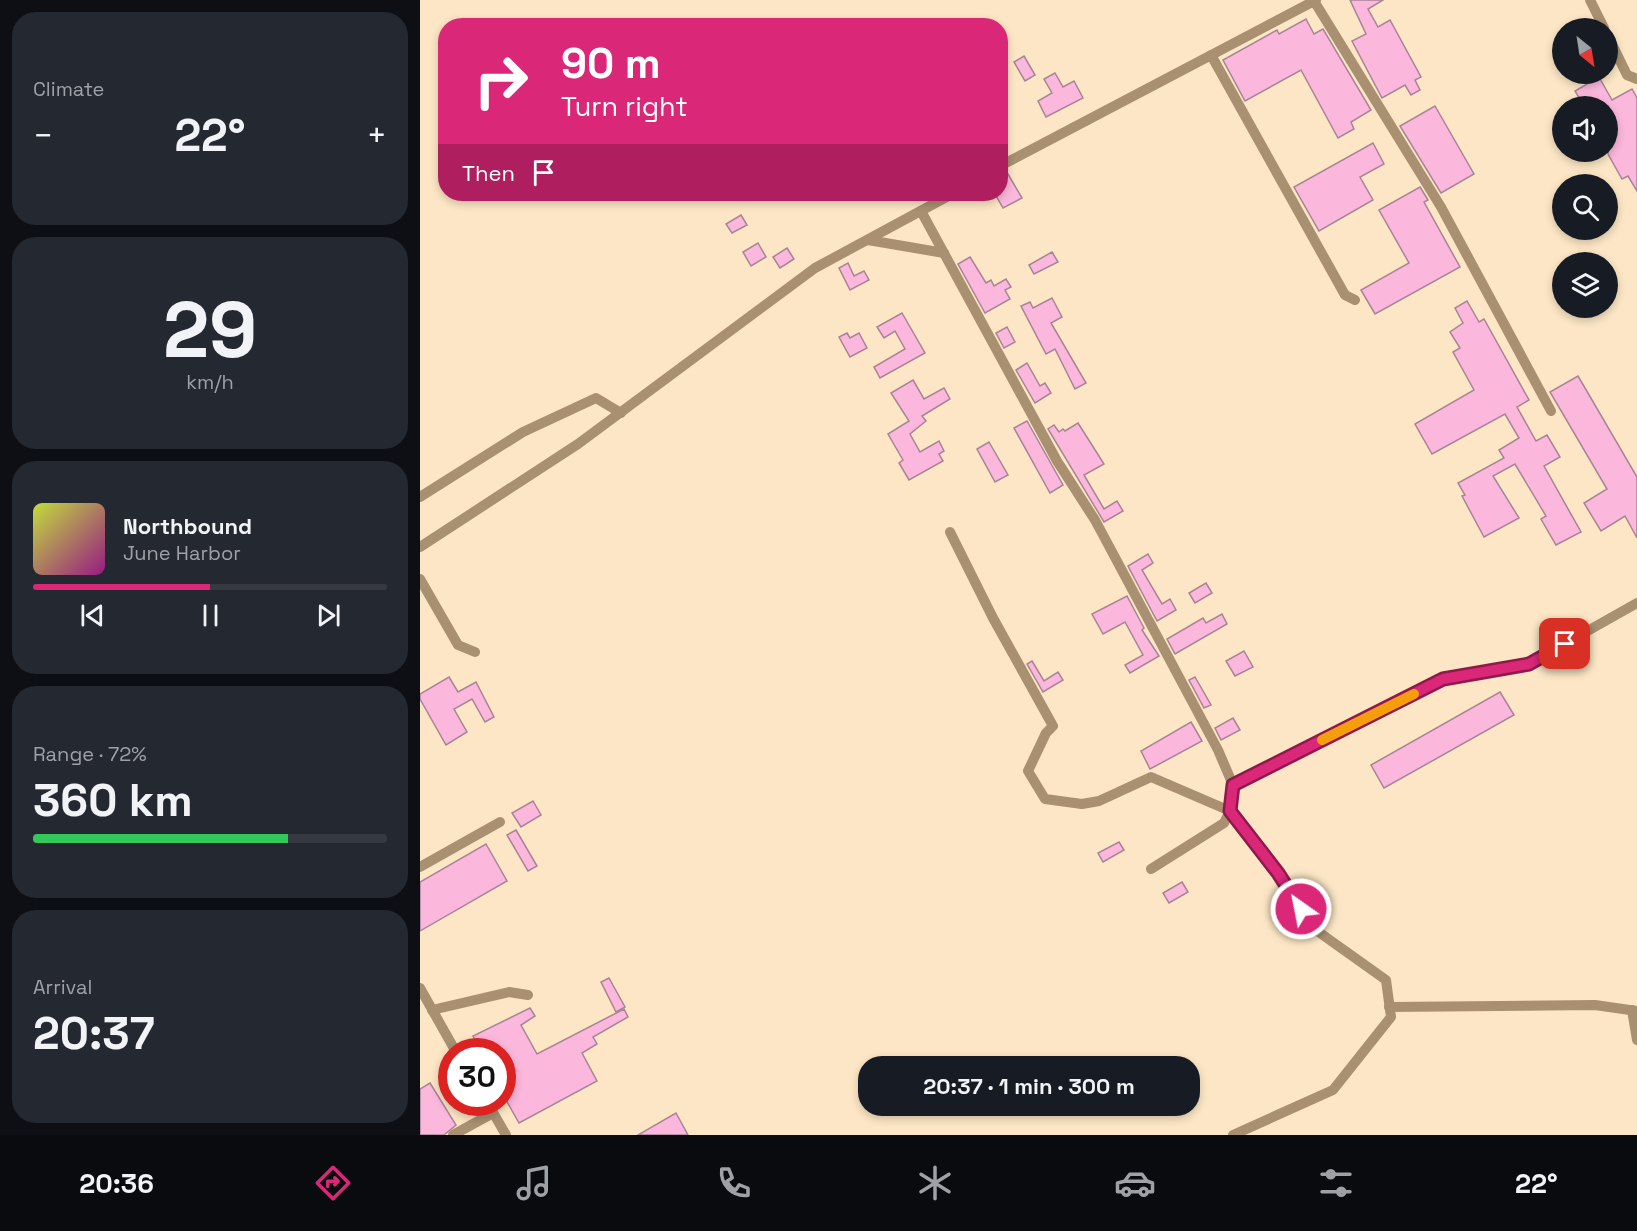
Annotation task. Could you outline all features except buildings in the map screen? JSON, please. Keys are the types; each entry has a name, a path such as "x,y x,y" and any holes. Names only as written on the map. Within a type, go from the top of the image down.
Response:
{"street":[{"path":"1590,0 1599,18"},
{"path":"1008,162 1315,1 1441,207 1551,411"},
{"path":"1211,55 1345,295 1355,300"},
{"path":"1618,57 1627,75 1637,79"},
{"path":"420,548 578,444 814,268 939,201"},
{"path":"921,211 1057,461 1100,530 1218,750 1233,785 1230,811 1224,823 1151,869"},
{"path":"868,240 944,253"},
{"path":"420,497 523,432 596,398 621,413"},
{"path":"950,532 993,618 1053,726 1046,733 1028,771 1045,800 1082,804 1099,801 1151,777 1230,811 1278,873 1313,928 1386,980 1391,1017 1333,1090 1233,1135"},
{"path":"420,579 458,645 474,652"},
{"path":"1233,785 1443,679 1529,664 1637,603"},
{"path":"420,867 500,822"},
{"path":"420,988 448,1038"},
{"path":"432,1010 509,992 528,995"},
{"path":"1389,1007 1595,1005 1635,1011 1637,1040"},
{"path":"453,1135 488,1116"},
{"path":"495,1116 506,1135"}],"slow traffic":[{"path":"1322,740 1414,694"}],"route":[{"path":"1301,909 1278,873 1230,811 1233,785 1443,679 1529,664 1565,644"}]}
